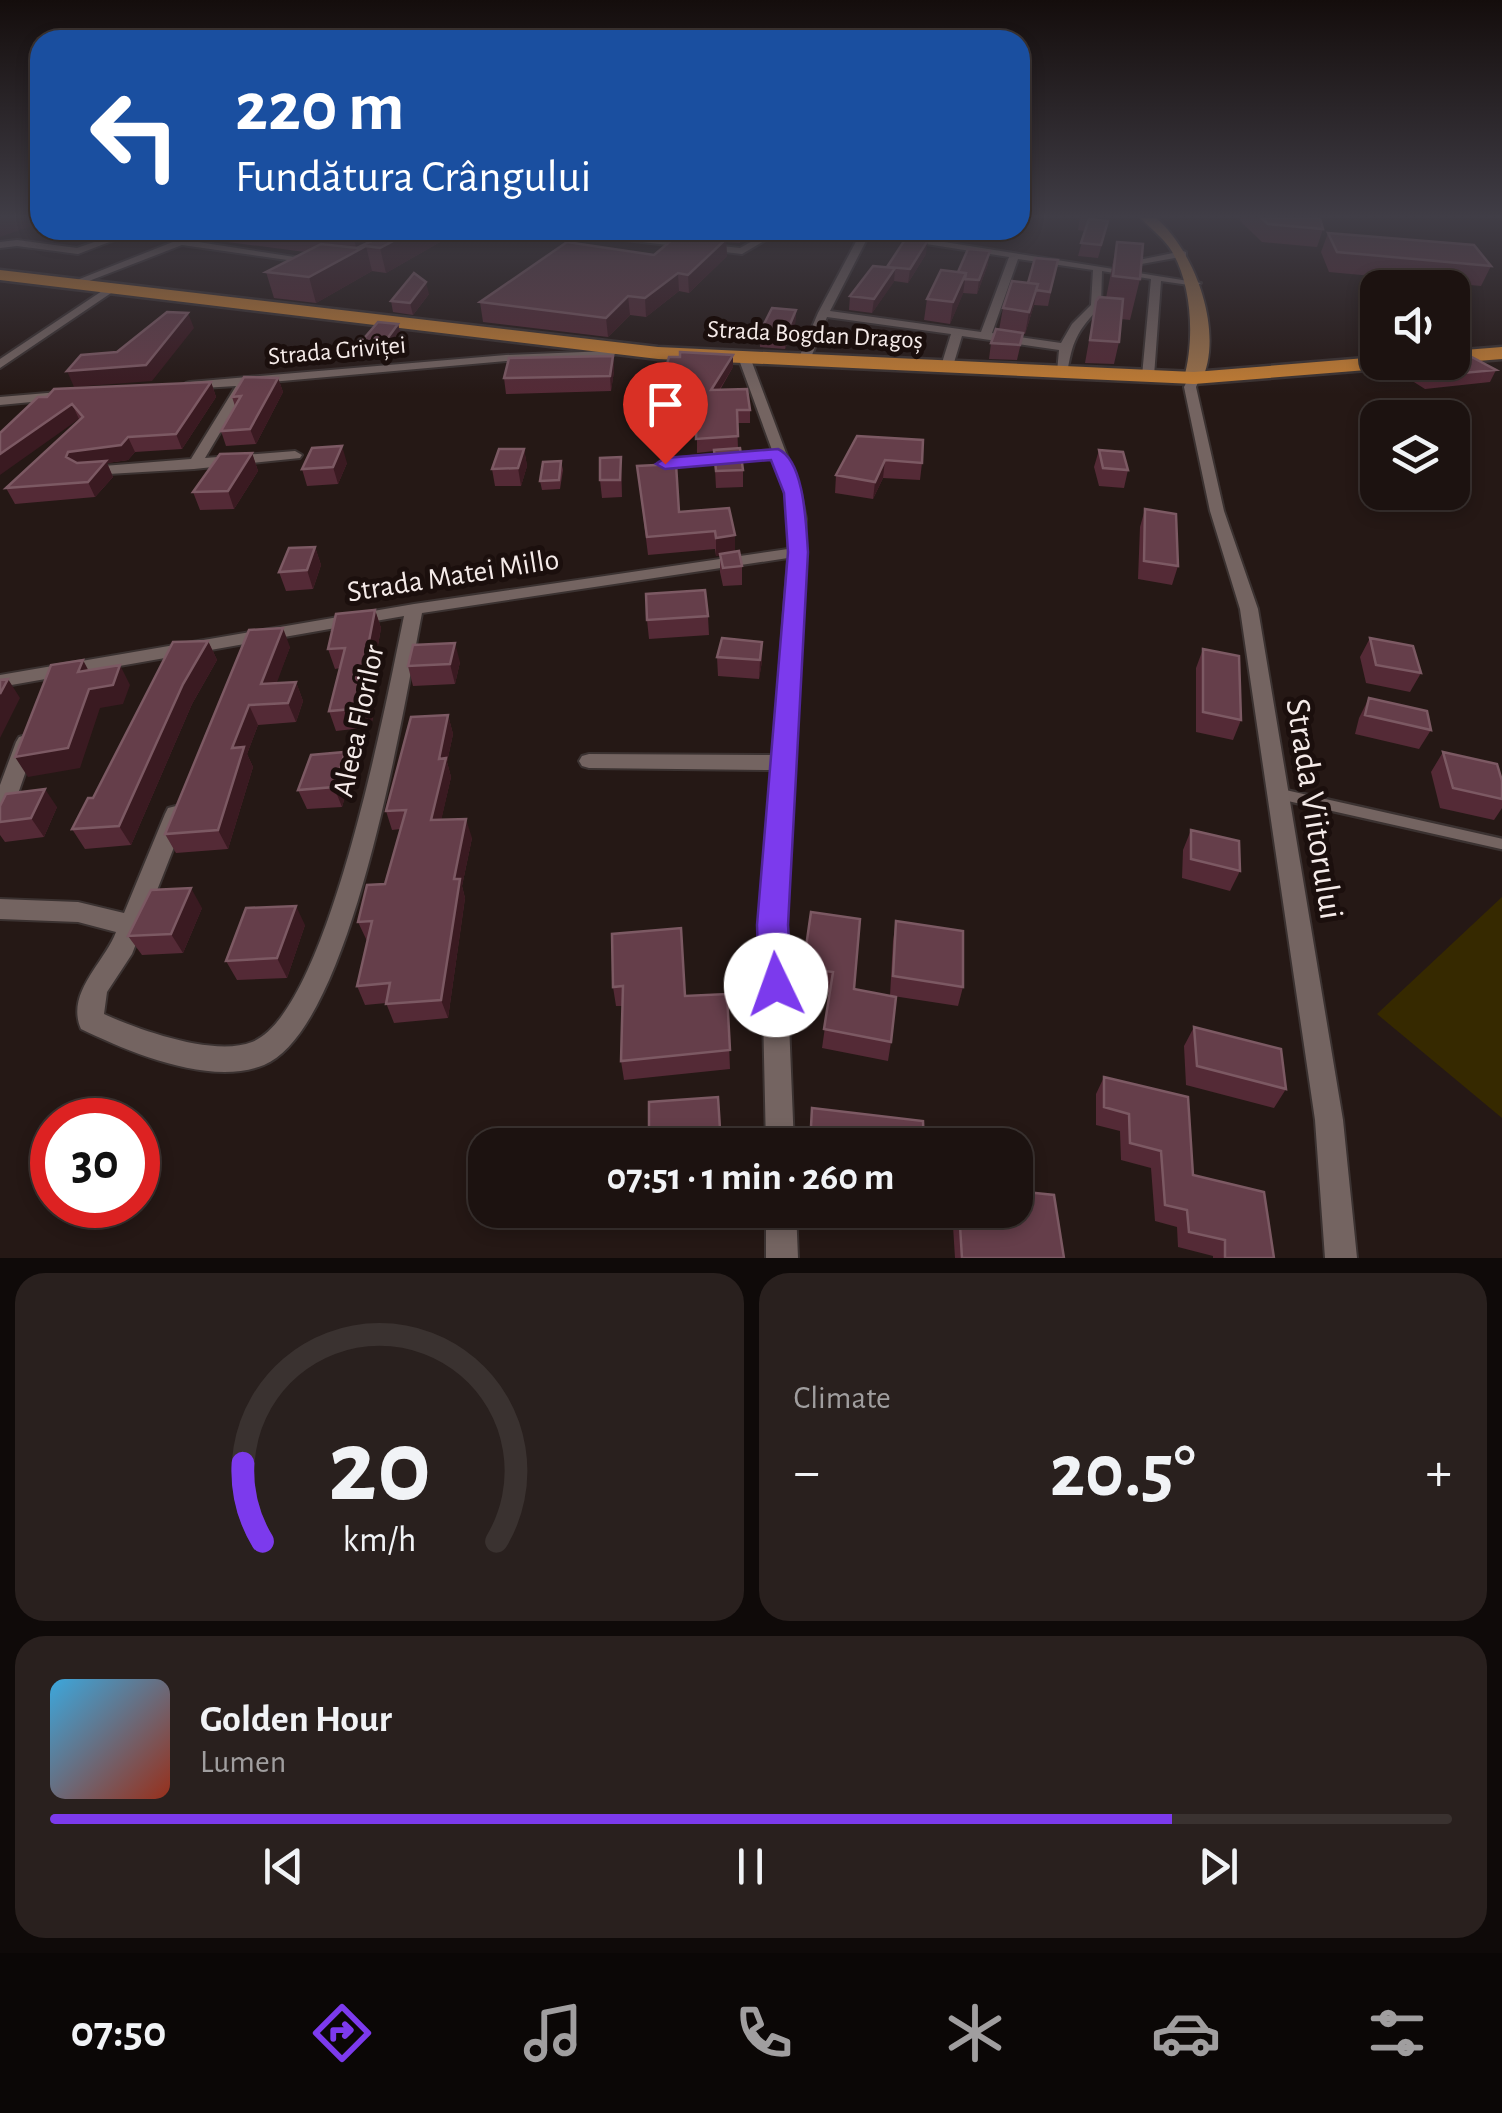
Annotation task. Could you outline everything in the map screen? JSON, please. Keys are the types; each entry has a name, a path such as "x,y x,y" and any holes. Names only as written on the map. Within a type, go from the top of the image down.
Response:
{"main road":[{"name":"Strada Bogdan Dragoș","path":"14,277 616,349 1194,378 1360,365"},
{"path":"1193,277 1198,363 1194,378"},
{"path":"1470,355 1502,352"}],"street":[{"path":"72,284 91,277"},
{"path":"804,360 842,277"},
{"path":"985,336 1007,277"},
{"path":"1063,372 1065,347 1081,316 1096,306 1097,277"},
{"path":"1137,277 1196,283"},
{"path":"1148,376 1156,280"},
{"path":"0,364 112,289"},
{"path":"823,313 1065,347"},
{"path":"947,366 958,330"},
{"name":"Strada Griviței","path":"169,388 506,358 611,354 616,349"},
{"path":"744,357 794,493 798,552 773,925 779,1128"},
{"name":"Strada Viitorului","path":"1194,378 1190,387 1217,511 1249,609 1280,794 1329,1120 1341,1258"},
{"path":"194,465 244,382"},
{"path":"0,400 75,395"},
{"path":"665,464 778,454"},
{"path":"84,471 294,455"},
{"name":"Strada Matei Millo","path":"0,681 49,680 245,646 414,610 798,552"},
{"name":"Aleea Florilor","path":"131,925 120,954 95,988 90,1020 122,1036 206,1058 260,1054 286,1037 333,939 362,846 414,610"},
{"path":"0,814 32,725"},
{"path":"589,761 784,763"},
{"path":"0,909 78,912 131,925 182,799"},
{"path":"781,1228 782,1258"}],"lane":[{"path":"1280,794 1502,844"}],"shaded area":[{"path":"1502,897 1502,1118 1377,1014"}],"building":[{"path":"411,277 426,282 410,303 391,301"},
{"path":"517,277 673,277 645,298 628,296 606,318 480,302"},
{"path":"865,277 889,277 874,299 850,296"},
{"path":"938,277 964,277 953,302 927,299"},
{"path":"1030,277 1054,277 1050,292 1036,290 1038,284 1028,283"},
{"path":"1012,281 1038,284 1029,312 1003,308"},
{"path":"1099,297 1123,299 1119,342 1090,340"},
{"path":"772,308 796,310 786,334 760,332"},
{"path":"167,312 188,313 146,365 67,371 81,355 117,352"},
{"path":"378,322 398,324 384,343 360,343"},
{"path":"996,329 1023,333 1020,345 991,343"},
{"path":"680,352 733,355 711,390 747,389 750,410 737,410 738,436 696,439 697,404 656,403 669,357 680,357"},
{"path":"613,356 610,376 504,378 509,358"},
{"path":"1470,356 1496,370 1470,372"},
{"path":"244,377 278,378 250,429 221,431 241,396 232,397"},
{"path":"211,382 176,434 128,437 121,445 68,452 66,457 77,463 106,461 88,482 6,488 83,417 72,404 0,454 0,433 38,397 47,397 54,389"},
{"path":"857,436 923,440 922,463 885,460 875,482 836,475"},
{"path":"342,446 333,467 302,469 312,448"},
{"path":"740,448 743,470 716,471 714,450"},
{"path":"499,449 524,449 518,468 492,469"},
{"path":"1099,450 1123,452 1128,470 1103,468"},
{"path":"252,453 228,491 193,492 220,454"},
{"path":"621,457 620,480 600,480 600,458"},
{"path":"561,461 559,480 540,481 543,462"},
{"path":"676,464 679,512 729,508 735,535 716,538 715,531 647,537 637,466"},
{"path":"1145,509 1176,514 1178,566 1144,561"},
{"path":"315,547 307,570 279,572 289,548"},
{"path":"739,551 742,566 723,568 720,554"},
{"path":"705,590 708,616 647,620 646,594"},
{"path":"375,610 364,667 373,666 364,708 329,711 345,648 328,649 336,614"},
{"path":"283,628 261,684 296,682 288,703 249,705 232,748 244,747 218,830 165,834 249,630"},
{"path":"722,638 762,642 760,660 717,657"},
{"path":"1370,638 1413,646 1421,673 1376,665"},
{"path":"208,641 183,684 119,826 72,829 88,798 93,798 173,642"},
{"path":"455,643 450,664 408,666 413,645"},
{"path":"1203,649 1239,656 1241,720 1203,712"},
{"path":"83,660 78,672 120,665 113,685 89,689 68,748 15,757 51,665"},
{"path":"1369,698 1427,711 1431,730 1365,715"},
{"path":"448,715 439,759 446,758 431,820 466,819 454,879 460,879 441,1000 386,1004 390,983 357,986 372,921 358,922 367,885 385,884 406,810 386,811 411,717"},
{"path":"345,752 334,787 298,790 311,755"},
{"path":"1443,752 1497,764 1502,799 1453,788"},
{"path":"45,789 31,818 0,822 0,806 6,794"},
{"path":"1191,830 1239,841 1240,871 1191,859"},
{"path":"191,888 171,934 128,936 151,890"},
{"path":"296,906 277,958 226,961 246,908"},
{"path":"811,912 860,919 854,989 896,997 891,1042 824,1029 833,972 803,968"},
{"path":"896,921 963,931 963,987 893,976"},
{"path":"681,928 685,996 727,994 730,1050 621,1061 623,986 613,987 612,934"},
{"path":"1194,1027 1281,1049 1286,1089 1197,1066"},
{"path":"1104,1077 1188,1097 1193,1175 1264,1192 1274,1258 1225,1258 1225,1240 1189,1232 1187,1210 1165,1205 1161,1151 1130,1143 1129,1114 1104,1107"},
{"path":"718,1097 720,1128 649,1128 649,1102"},
{"path":"812,1108 923,1121 923,1128 811,1128"},
{"path":"1033,1193 1054,1195 1064,1258 962,1258 960,1228 1033,1228"}],"route":[{"path":"665,464 778,454 794,493 798,552 773,925 776,985"}]}
